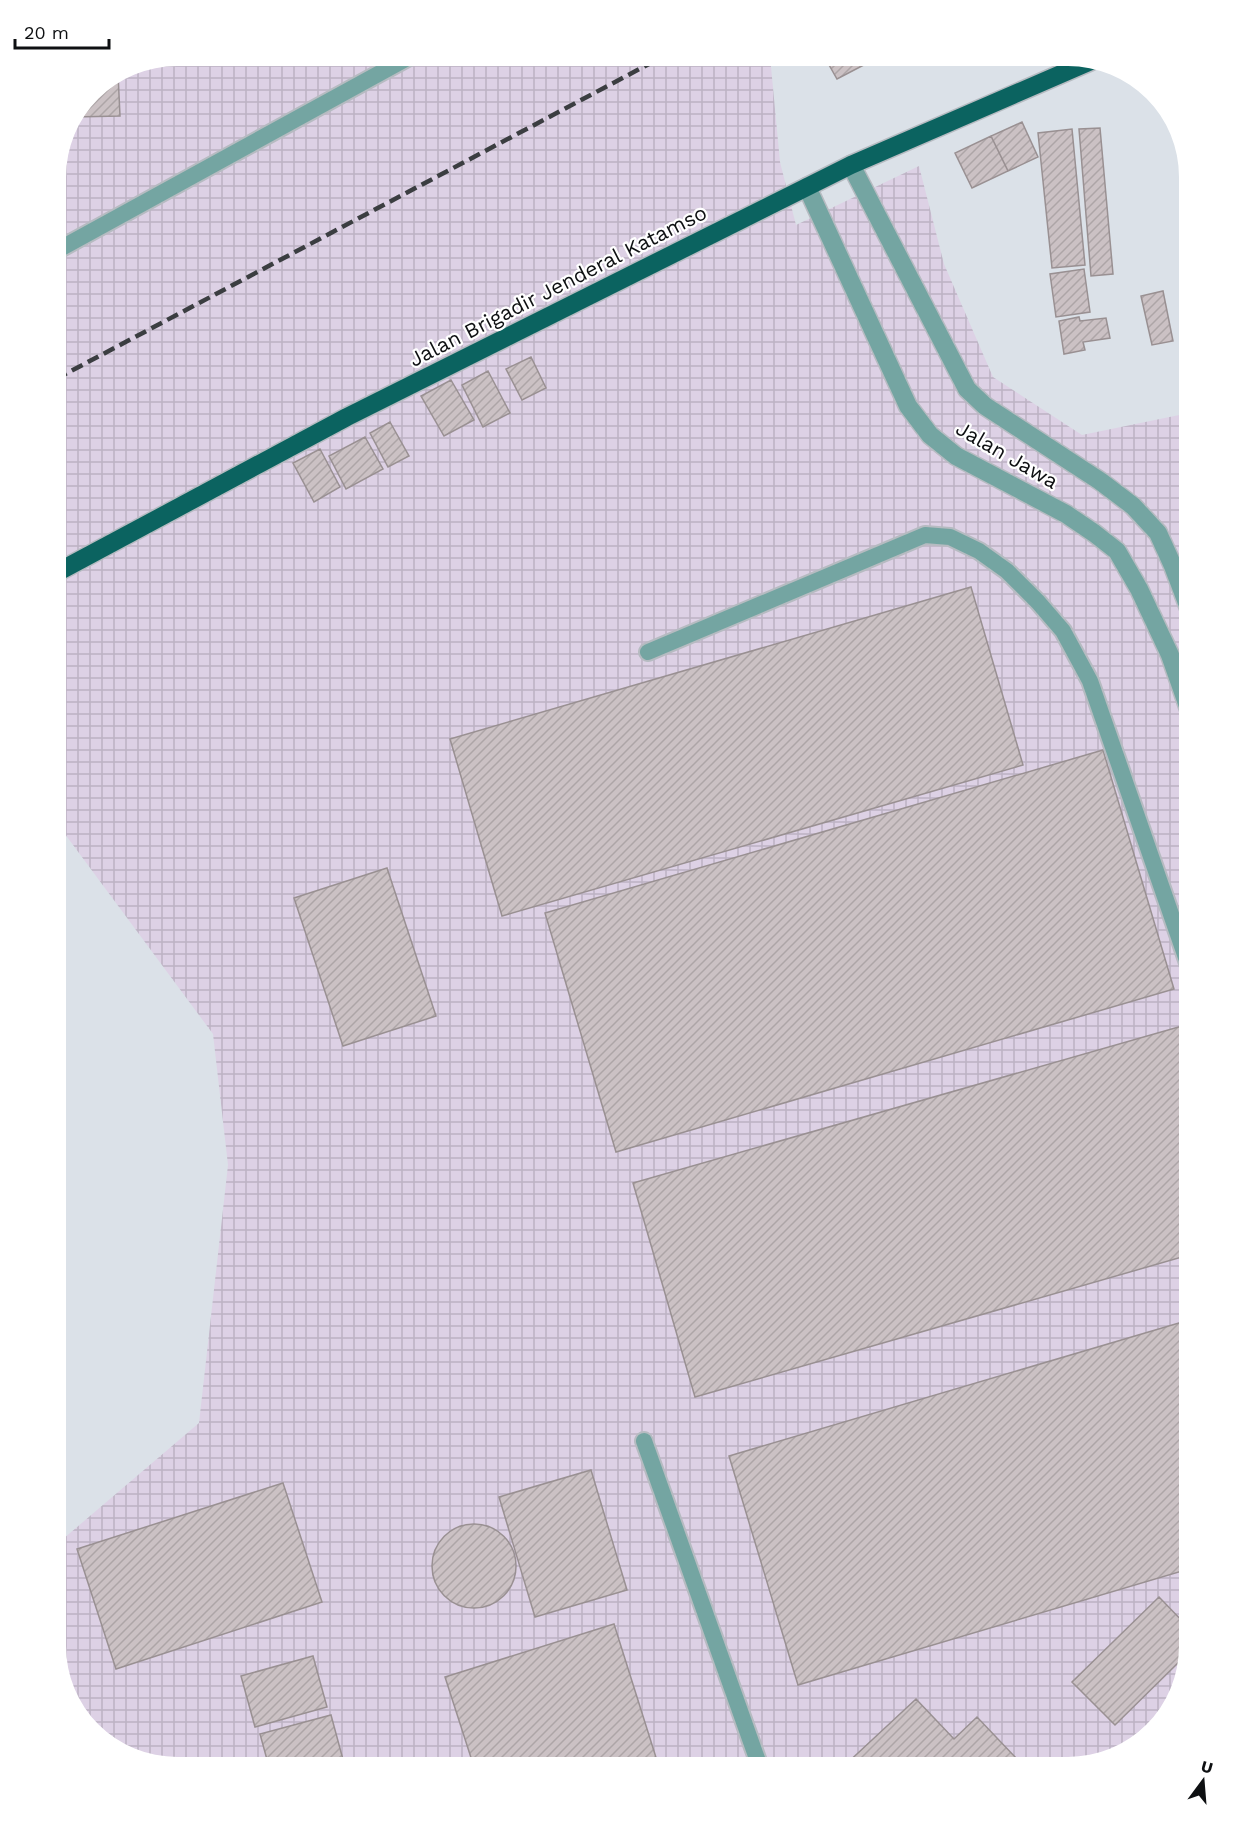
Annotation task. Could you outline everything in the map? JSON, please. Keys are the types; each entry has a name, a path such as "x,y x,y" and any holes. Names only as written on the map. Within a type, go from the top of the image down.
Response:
{"highway":[{"name":"Jalan Brigadir Jenderal Katamso","path":"66,568 347,417 851,165 1078,66"}],"street":[{"name":"Jalan Jawa","path":"851,165 967,389 985,406 1100,481 1133,506 1158,533 1179,581"},
{"name":"Jalan Jawa","path":"807,187 908,406 930,435 956,456 1066,514 1094,532 1117,551 1144,599 1179,679"}],"lane":[{"path":"66,246 393,66"},
{"path":"648,652 924,535 950,537 979,551 1007,571 1063,631 1090,681 1179,935"},
{"path":"644,1441 756,1757"}],"shaded area":[{"path":"170,66 771,66 780,162 796,225 919,166 944,264 993,377 1082,435 1179,415 1179,1646 1171,1688 1156,1713 1135,1734 1110,1749 1068,1757 170,1757 142,1751 115,1738 89,1713 74,1688 70,1675 66,1646 66,1536 199,1423 228,1165 213,1034 66,836 66,170 77,128 94,104 115,85 135,74"}],"building":[{"path":"830,66 862,66 837,79"},
{"path":"118,83 120,116 84,117 104,94"},
{"path":"1022,122 1038,157 1008,171 991,136"},
{"path":"1100,128 1113,274 1091,276 1079,129"},
{"path":"1072,129 1085,265 1052,268 1038,133"},
{"path":"991,136 1008,171 972,188 955,153"},
{"path":"1084,269 1090,312 1056,317 1050,274"},
{"path":"1163,291 1173,341 1152,345 1141,296"},
{"path":"1079,317 1080,321 1106,318 1110,338 1083,342 1085,350 1064,354 1059,321"},
{"path":"531,357 546,388 522,400 506,369"},
{"path":"488,371 510,413 483,427 462,385"},
{"path":"451,380 474,420 444,436 421,396"},
{"path":"390,422 409,456 388,467 370,433"},
{"path":"365,437 383,469 346,489 329,456"},
{"path":"320,449 340,487 314,502 293,463"},
{"path":"971,587 1023,765 502,916 450,739"},
{"path":"1103,750 1174,989 616,1152 545,913"},
{"path":"387,868 436,1016 343,1046 294,898"},
{"path":"1179,1027 1179,1258 695,1397 633,1183"},
{"path":"1179,1323 1179,1572 798,1685 729,1456"},
{"path":"591,1470 627,1590 535,1617 499,1497"},
{"path":"283,1483 322,1602 116,1669 77,1549"},
{"path":"474,1524 490,1527 504,1536 513,1550 516,1566 513,1582 504,1596 490,1605 474,1608 458,1605 444,1596 435,1582 432,1566 435,1550 444,1536 458,1527"},
{"path":"1159,1597 1179,1618 1177,1664 1115,1725 1072,1682"},
{"path":"614,1624 656,1757 471,1757 445,1677"},
{"path":"313,1656 327,1707 255,1727 241,1676"},
{"path":"916,1699 954,1739 977,1717 1015,1757 854,1757"},
{"path":"331,1715 342,1757 266,1757 260,1734"}],"railway":[{"path":"66,374 645,66"}]}
